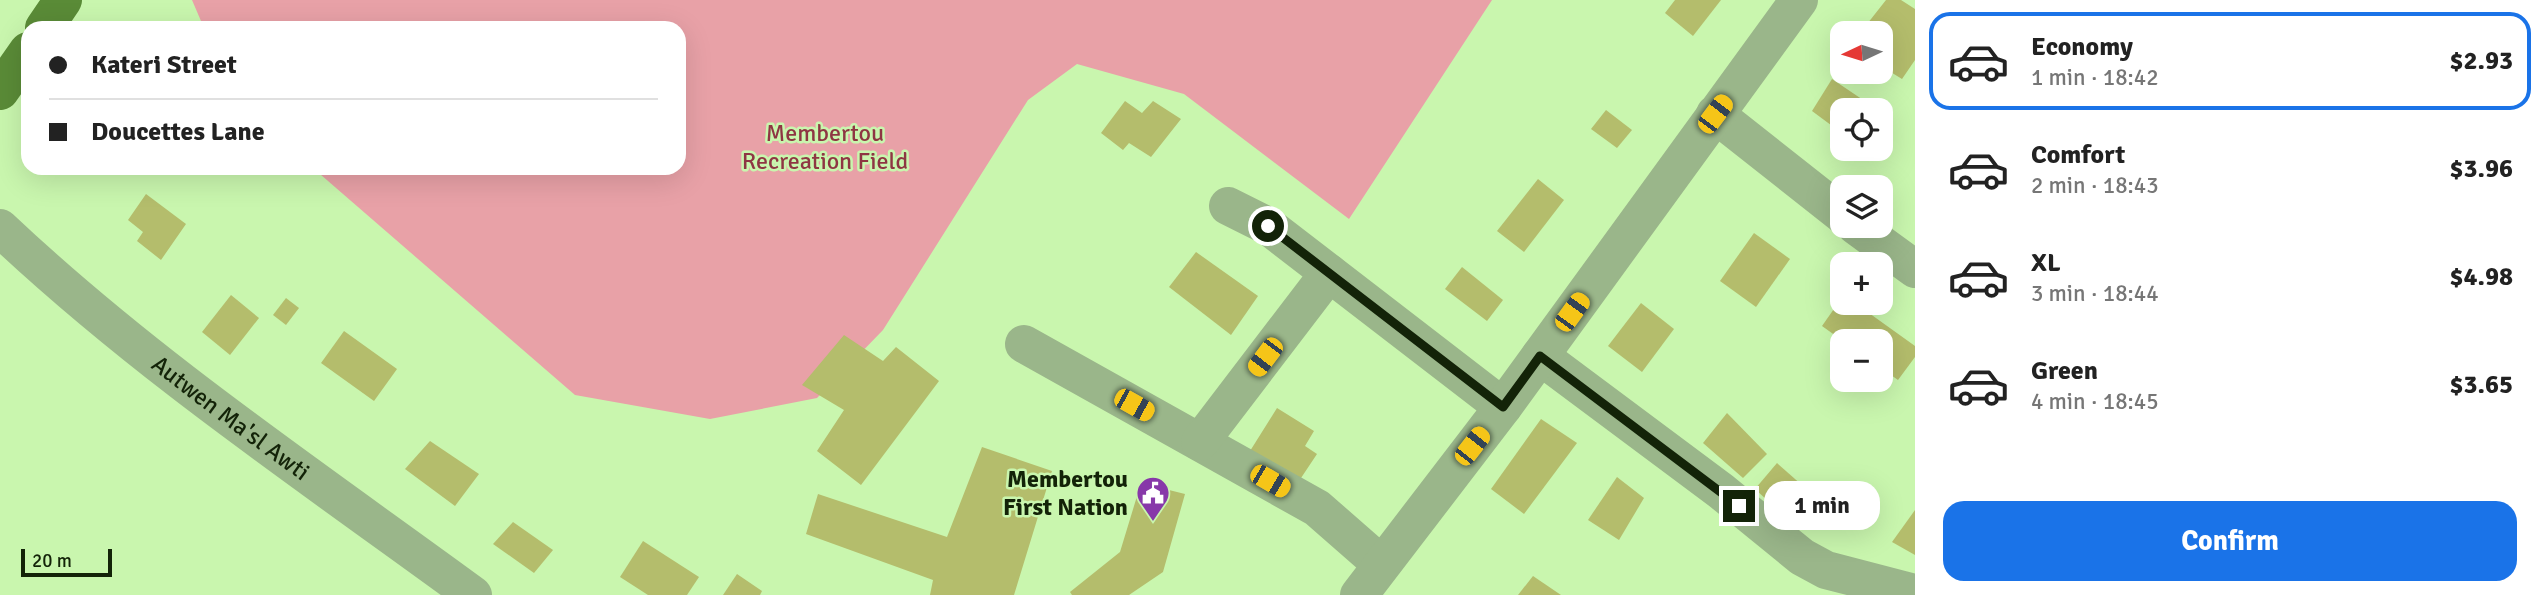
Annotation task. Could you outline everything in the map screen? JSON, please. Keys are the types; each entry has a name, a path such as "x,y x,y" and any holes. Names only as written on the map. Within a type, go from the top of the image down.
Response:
{"main road":[{"path":"49,21 63,0"},
{"path":"0,92 21,61"}],"street":[{"path":"1359,595 1503,407 1800,0"},
{"path":"1715,114 1830,205"},
{"path":"1228,206 1268,226 1503,407"},
{"name":"Autwen Ma'sl Awti","path":"0,228 63,287 139,350 473,595"},
{"path":"1873,238 1915,268"},
{"path":"1200,442 1329,273"},
{"path":"1024,344 1317,508 1381,564"},
{"path":"1540,356 1721,491 1802,557 1826,570 1915,593"}],"green space":[{"name":"Membertou Recreation Field","path":"192,0 1492,0 1349,219 1184,94 1077,64 1028,100 883,330 817,398 710,419 575,395 321,175 686,175 686,21 201,21"}],"building":[{"path":"1675,0 1721,0 1693,36 1665,13"},
{"path":"1886,0 1901,0 1915,9 1915,60 1902,79 1894,74 1894,21 1869,21"},
{"path":"1830,82 1839,84 1860,98 1830,98 1830,124 1812,111"},
{"path":"1125,101 1142,113 1153,101 1181,119 1151,157 1129,143 1123,150 1101,133"},
{"path":"1606,110 1632,130 1617,148 1591,129"},
{"path":"1538,179 1564,200 1524,252 1497,231"},
{"path":"146,194 186,224 161,260 137,241 143,232 128,220"},
{"path":"1754,233 1790,259 1756,307 1720,281"},
{"path":"1196,252 1258,296 1231,335 1169,287"},
{"path":"1462,267 1503,300 1487,321 1445,289"},
{"path":"231,295 259,318 230,355 202,332"},
{"path":"286,298 299,308 286,325 273,315"},
{"path":"1641,303 1674,329 1642,372 1608,346"},
{"path":"1830,315 1872,315 1891,329 1830,329 1830,332 1822,326"},
{"path":"1893,330 1915,346 1915,357 1898,380 1893,376"},
{"path":"344,331 397,369 374,401 321,363"},
{"path":"844,335 883,361 896,347 939,381 861,485 817,451 844,410 802,385"},
{"path":"1277,408 1314,431 1305,446 1317,454 1293,490 1245,459"},
{"path":"1727,413 1767,454 1743,478 1703,443"},
{"path":"1541,419 1577,443 1524,514 1491,489"},
{"path":"430,441 479,474 455,506 405,469"},
{"path":"982,447 1052,471 1014,595 930,595 933,580 806,534 818,494 947,537"},
{"path":"1777,463 1820,501 1796,527 1755,489"},
{"path":"1617,477 1644,498 1619,540 1588,520"},
{"name":"Membertou First Nation","path":"1141,483 1185,494 1163,572 1129,595 1072,595 1070,592 1120,552"},
{"path":"1915,510 1915,555 1892,542"},
{"path":"513,522 553,550 534,573 493,544"},
{"path":"643,541 699,577 687,595 648,595 620,577"},
{"path":"737,574 762,591 760,595 723,595"},
{"path":"1533,576 1561,595 1518,595"}],"place":[{"name":"Membertou First Nation","path":"1153,523"}],"route":[{"path":"1268,226 1503,407 1540,356 1739,506"}]}
